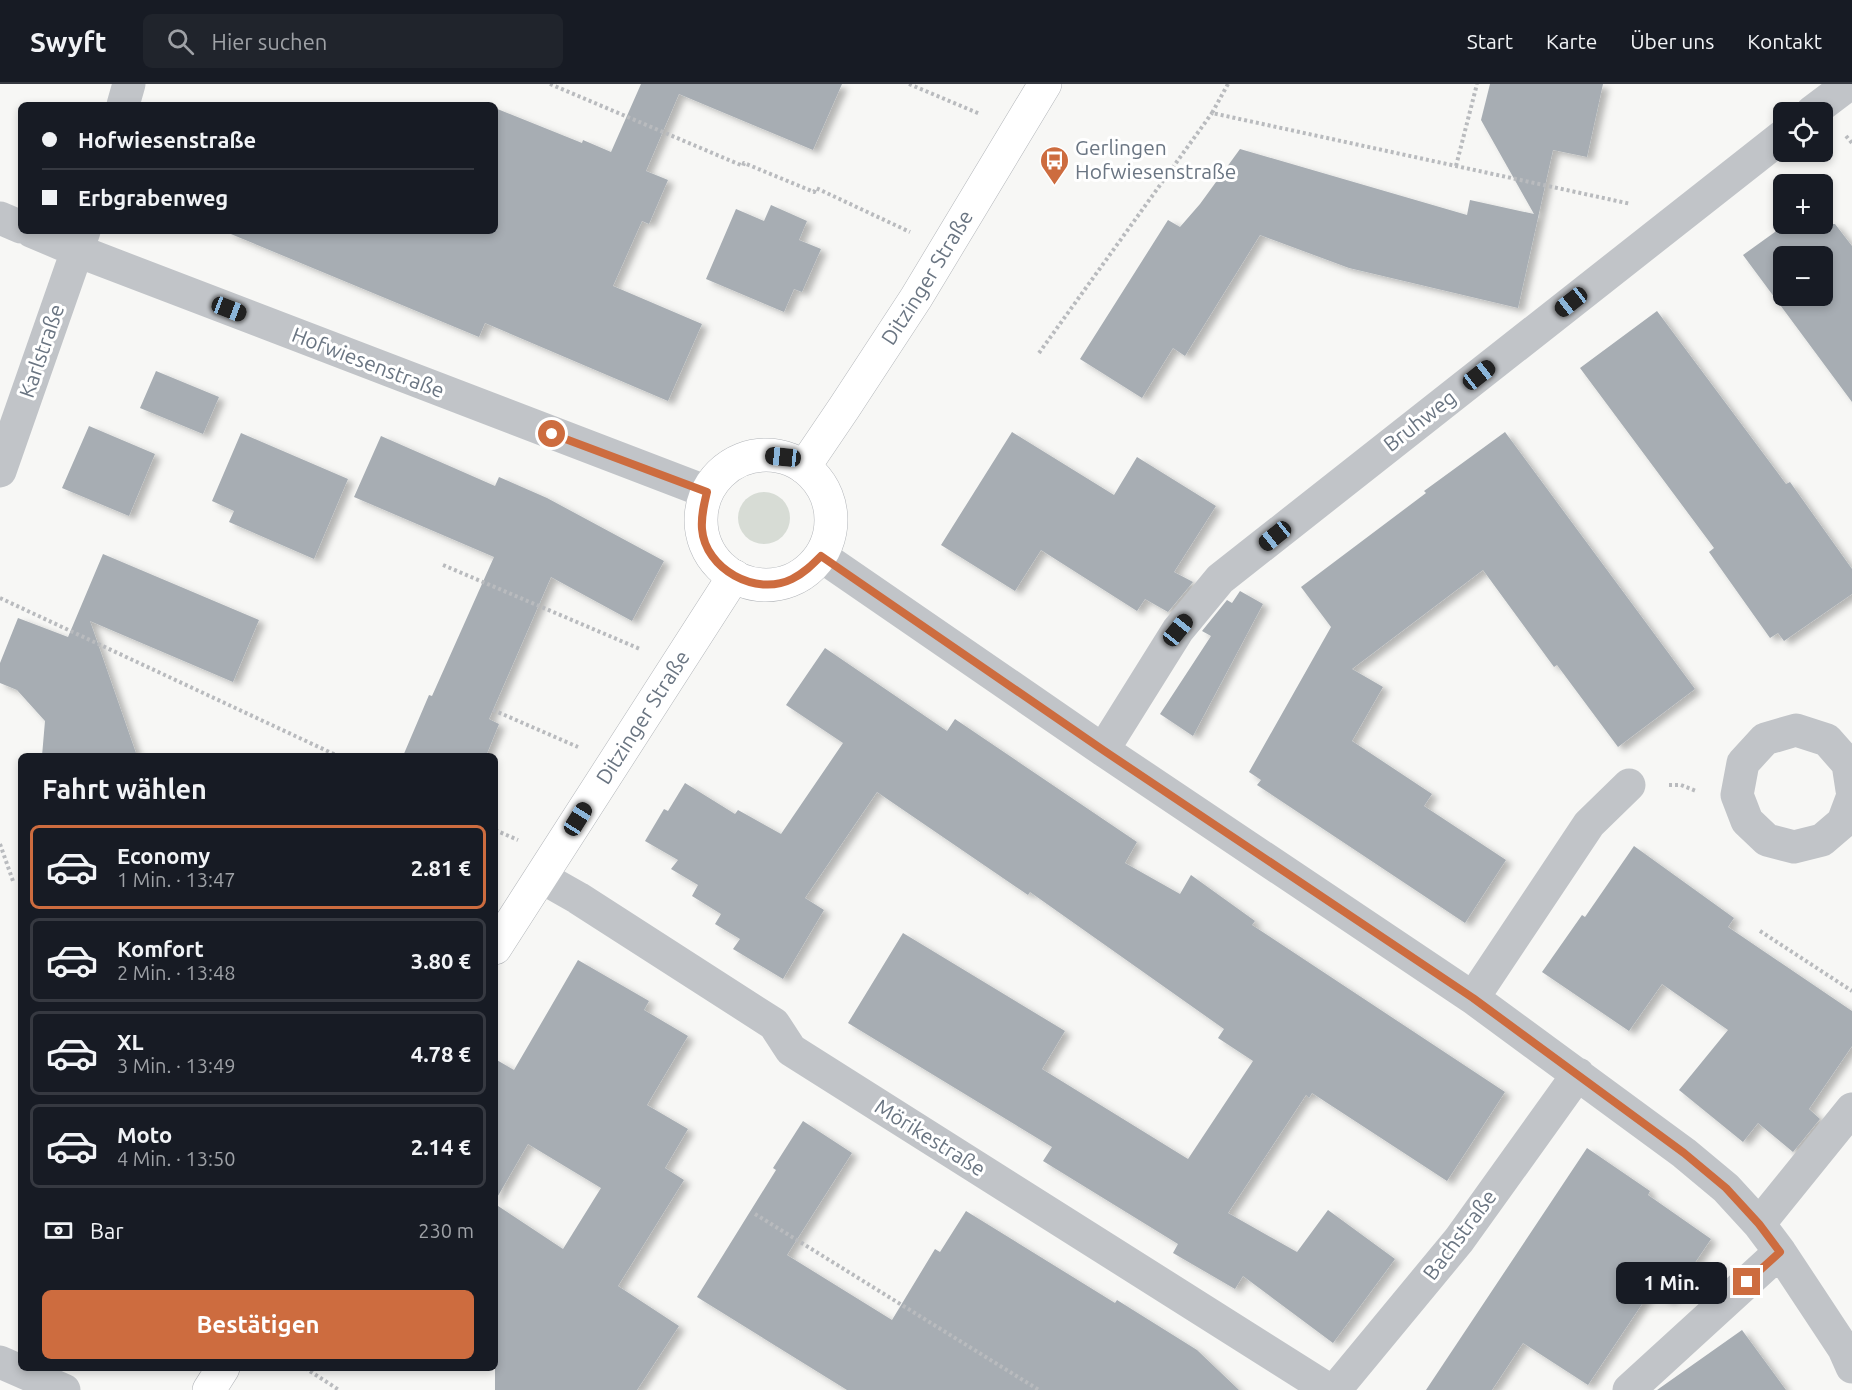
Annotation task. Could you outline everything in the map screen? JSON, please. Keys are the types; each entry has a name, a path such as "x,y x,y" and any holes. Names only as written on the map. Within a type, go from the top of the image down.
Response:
{"main road":[{"name":"Ditzinger Straße","path":"804,467 915,298 1045,84"},
{"path":"761,455 783,457 804,467 818,481 828,498 830,508 829,537 821,556 808,569 791,580 772,585 753,583 735,576 719,565 708,549 702,531 702,511 707,492 720,474 738,461 761,455"},
{"name":"Ditzinger Straße","path":"498,943 735,576"},
{"path":"209,1390 222,1371"}],"street":[{"path":"124,102 129,84"},
{"path":"1825,102 1849,84"},
{"name":"Bruhweg","path":"1103,750 1178,630 1220,579 1773,144"},
{"path":"0,218 18,226"},
{"name":"Hofwiesenstraße","path":"46,234 81,241 707,492"},
{"name":"Karlstraße","path":"0,471 81,241"},
{"path":"821,556 1103,750 1473,998 1684,1153 1726,1188 1759,1224 1844,1349 1852,1367"},
{"path":"1852,790 1848,764 1827,740 1796,730 1765,739 1757,747 1743,763 1737,795 1746,820 1767,840 1794,846 1822,840 1843,822 1852,798"},
{"path":"1473,998 1589,824 1629,785"},
{"name":"Mörikestraße","path":"541,877 578,898 774,1024 791,1050 1329,1390"},
{"name":"Bachstraße","path":"1335,1390 1459,1240 1578,1074"},
{"path":"1759,1224 1852,1109"},
{"path":"1629,1390 1780,1252"},
{"path":"0,1362 18,1370"},
{"path":"21,1371 64,1390"}],"path":[{"path":"550,84 742,166 744,163 814,192 816,188 945,248"},
{"path":"909,84 1016,129"},
{"path":"1039,353 1212,113 1228,84"},
{"path":"1456,166 1477,84"},
{"path":"1212,113 1682,214"},
{"path":"442,565 676,665"},
{"path":"0,598 332,753"},
{"path":"494,710 614,763"},
{"path":"1629,785 1681,785 1709,798 1737,795"},
{"path":"0,844 13,881"},
{"path":"1760,931 1852,991"},
{"path":"755,1214 1040,1390"},
{"path":"310,1371 339,1390"}],"shaded area":[{"path":"764,492 774,494 782,500 788,508 790,518 788,528 782,536 774,542 764,544 754,542 746,536 740,528 738,518 740,508 746,500 754,494"}],"building":[{"path":"641,84 842,84 813,150 679,94 646,171 668,180 649,224 642,221 613,286 702,324 668,401 485,323 479,337 231,234 498,234 498,109 582,143 583,140 611,152"},
{"path":"1490,84 1603,84 1587,157 1553,150 1518,308 1349,268 1260,235 1185,356 1173,348 1142,398 1080,359 1168,220 1180,227 1200,204 1240,149 1467,215 1470,200 1534,214 1481,120"},
{"path":"771,205 807,221 799,240 821,249 802,292 794,289 784,312 706,279 736,209 764,221"},
{"path":"1833,224 1835,224 1852,246 1852,402 1781,306 1833,306 1833,246 1773,246 1773,295 1743,255 1773,233 1833,234"},
{"path":"1657,311 1786,484 1790,482 1852,569 1852,594 1784,641 1778,633 1770,638 1709,552 1714,548 1580,368"},
{"path":"156,371 219,397 203,434 140,408"},
{"path":"89,426 155,454 129,516 62,488"},
{"path":"1012,432 1114,495 1137,457 1216,506 1174,572 1193,582 1168,612 1145,599 1137,611 1041,550 1015,591 941,545"},
{"path":"1505,432 1695,689 1618,747 1557,665 1554,667 1483,570 1352,669 1383,687 1352,741 1432,794 1424,806 1506,860 1465,923 1257,785 1261,780 1249,772 1331,627 1301,587 1426,493 1424,491"},
{"path":"241,433 348,479 314,559 229,522 234,511 212,501"},
{"path":"381,436 495,486 499,477 547,498 664,561 632,621 551,577 489,719 499,724 487,753 404,753 494,557 354,497"},
{"path":"103,554 259,620 233,682 90,621 136,753 42,753 45,721 17,690 0,683 0,663 18,618 68,637"},
{"path":"1240,591 1263,604 1193,736 1160,714 1211,636 1202,631 1227,600 1232,603"},
{"path":"825,648 947,731 955,719 1137,842 1125,863 1180,894 1191,875 1255,921 1252,925 1505,1092 1447,1181 1312,1093 1309,1098 1306,1095 1228,1213 1297,1252 1328,1210 1395,1259 1333,1343 1243,1276 1235,1289 1173,1253 1178,1244 1043,1161 1052,1147 848,1023 903,933 1065,1031 1042,1069 1188,1159 1253,1061 1218,1038 1224,1029 1030,892 1028,895 877,792 805,898 824,910 783,979 733,949 740,939 715,924 721,914 692,896 698,885 671,869 678,860 645,841 664,809 668,811 685,783 735,814 738,810 781,834 843,743 786,705"},
{"path":"1634,846 1734,918 1728,927 1852,1011 1852,1046 1809,1109 1820,1119 1793,1152 1758,1123 1743,1142 1679,1090 1728,1030 1662,984 1629,1031 1542,972 1582,915 1585,917"},
{"path":"578,960 649,1001 644,1010 688,1036 647,1105 688,1129 665,1168 684,1180 618,1286 679,1326 637,1390 495,1390 495,1371 498,1371 498,1206 563,1249 601,1188 528,1144 498,1196 498,1061 514,1070"},
{"path":"803,1121 852,1153 787,1255 892,1320 935,1249 940,1252 966,1211 1115,1303 1117,1300 1197,1350 1239,1390 847,1390 697,1297 776,1170 773,1168"},
{"path":"1587,1148 1650,1191 1648,1195 1711,1239 1669,1301 1652,1289 1588,1385 1523,1343 1492,1390 1426,1390"},
{"path":"1742,1330 1786,1390 1657,1390"}],"place":[{"name":"Gerlingen Hofwiesenstraße","path":"1054,186"}],"route":[{"path":"552,434 707,492 702,511 702,531 708,549 719,565 735,576 753,583 772,585 791,580 808,569 821,556 1103,750 1473,998 1684,1153 1726,1188 1759,1224 1780,1252 1747,1282"}]}
